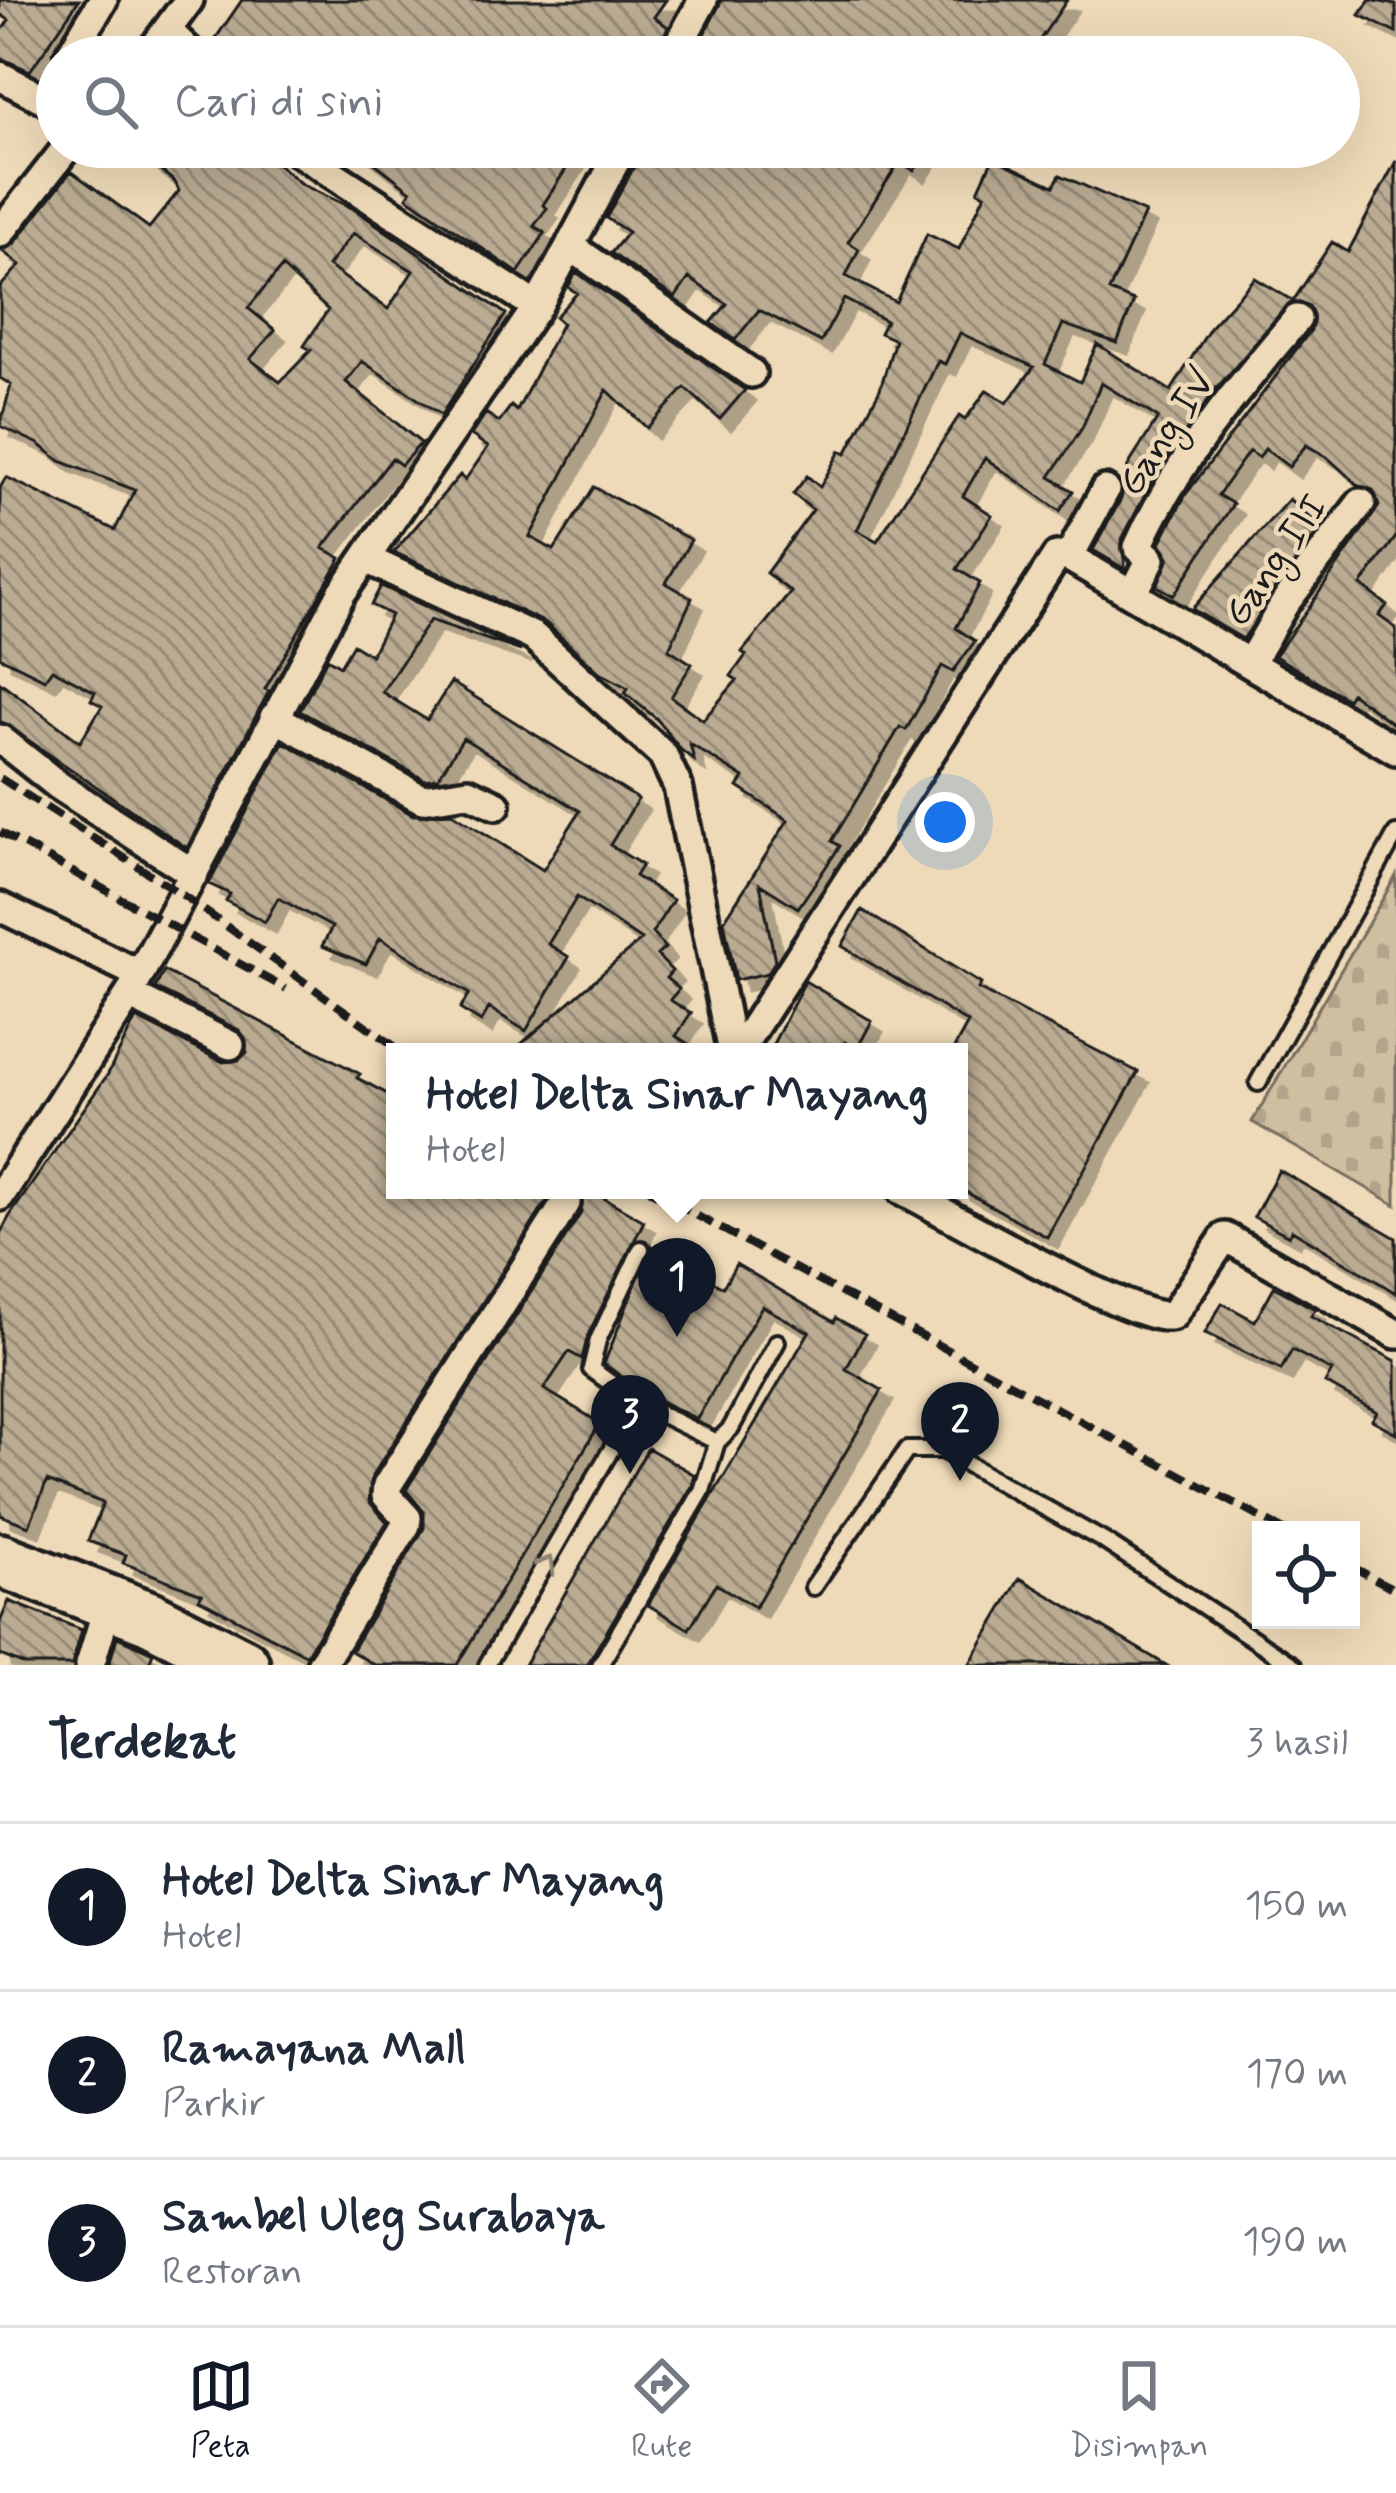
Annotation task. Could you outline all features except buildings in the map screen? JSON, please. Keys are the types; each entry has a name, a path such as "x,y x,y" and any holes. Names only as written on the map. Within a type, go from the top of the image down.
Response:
{"highway":[{"path":"0,1561 206,1642 243,1665"}],"street":[{"path":"82,36 103,0"},
{"path":"167,36 189,0"},
{"path":"683,36 703,0"},
{"path":"170,33 173,36"},
{"path":"0,76 36,88"},
{"path":"0,233 51,168"},
{"path":"323,168 537,307"},
{"path":"0,1196 134,985 341,594 537,307 612,168"},
{"path":"570,246 751,374"},
{"name":"Gang IV","path":"1134,592 1151,559 1138,548 1147,527 1207,425 1297,319"},
{"path":"741,1043 1046,566 1063,557 1105,490"},
{"name":"Gang III","path":"1251,661 1285,603 1361,503"},
{"path":"1063,557 1134,592 1396,750"},
{"path":"366,559 534,637 664,755 678,787 733,1043"},
{"path":"274,717 422,799 468,792 496,806"},
{"path":"0,739 59,786 194,874"},
{"path":"0,907 230,1045"},
{"path":"919,1199 1095,1294 1153,1317 1173,1315 1226,1237 1396,1334"},
{"path":"321,1665 406,1525 407,1518 386,1495 386,1486 566,1203"},
{"path":"90,1665 109,1602"}],"lane":[{"path":"1258,1083 1396,834"},
{"path":"641,1249 589,1363 638,1403 717,1442"},
{"path":"600,1665 702,1491 717,1442 731,1428 777,1342"},
{"path":"487,1665 638,1403"},
{"path":"812,1587 907,1450 923,1446 942,1450 1104,1541 1293,1665"}],"green space":[{"path":"1396,876 1396,1205 1252,1122"}],"railway":[{"path":"0,778 184,896 390,1043"},
{"path":"0,832 286,989"},
{"path":"666,1199 1267,1521"},
{"path":"1360,1571 1396,1590"}],"place":[{"name":"Hotel Delta Sinar Mayang","path":"677,1337"},
{"name":"Sambel Uleg Surabaya","path":"630,1474"},
{"name":"Ramayana Mall","path":"960,1481"}]}
